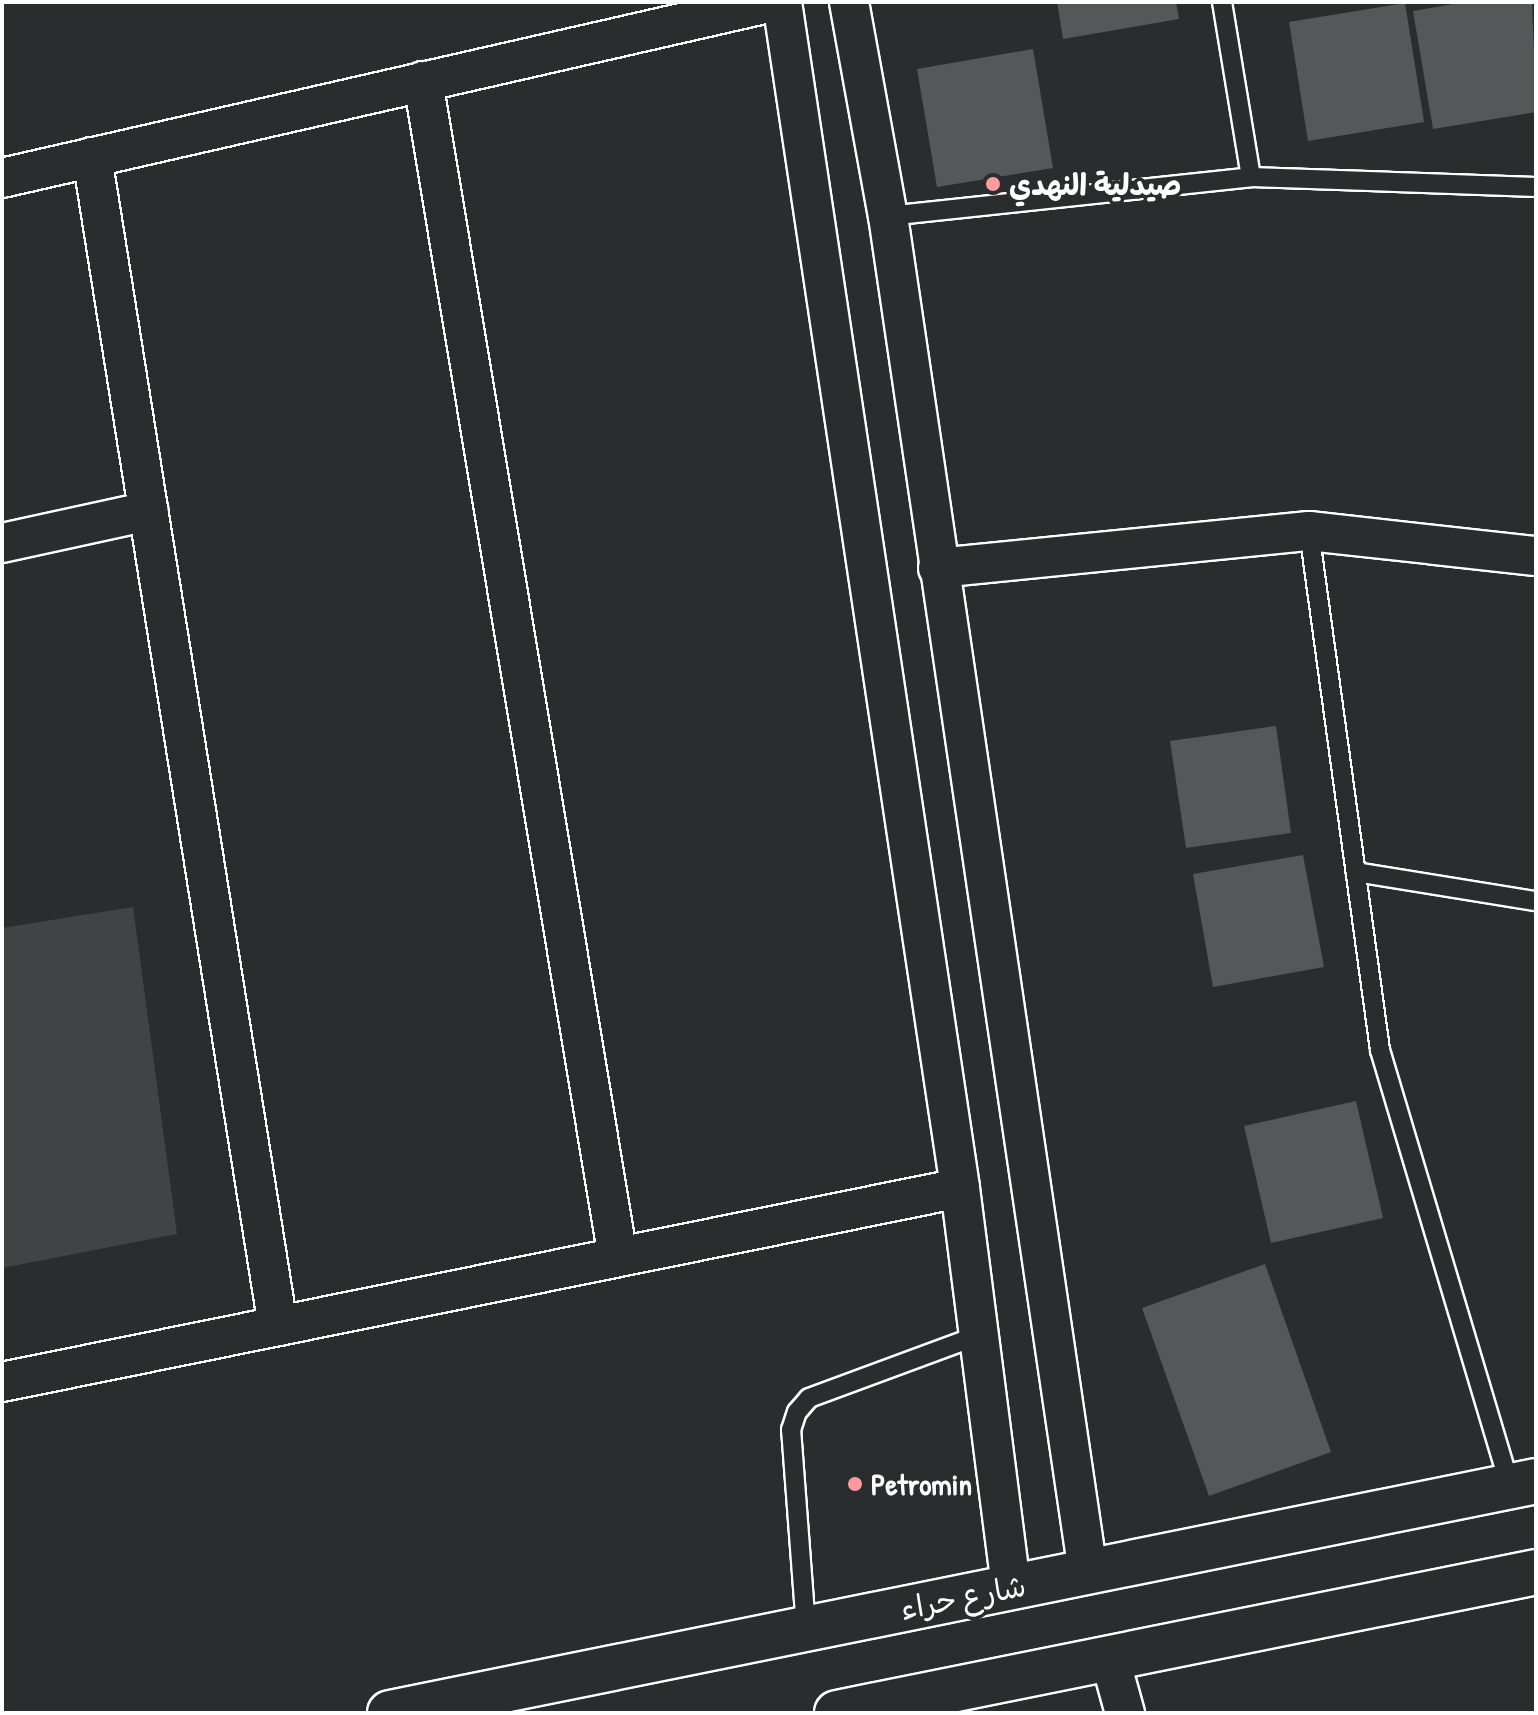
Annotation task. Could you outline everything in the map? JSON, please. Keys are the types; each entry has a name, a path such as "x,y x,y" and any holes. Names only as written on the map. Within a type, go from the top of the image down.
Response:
{"main road":[{"name":"شارع حراء","path":"390,1713 1523,1484"},
{"path":"837,1713 1536,1572"}],"street":[{"path":"2,178 773,2"},
{"path":"782,2 960,1188 1011,1587"},
{"path":"849,2 888,216 1088,1572"},
{"path":"423,81 618,1257"},
{"path":"92,157 278,1326"},
{"path":"2,543 149,511"},
{"path":"938,568 1309,531 1536,556"},
{"path":"2,1382 960,1188"},
{"path":"1110,1659 1125,1713"}],"lane":[{"path":"1222,2 1251,177"},
{"path":"888,216 1251,177 1536,187"},
{"path":"1309,531 1380,1050 1523,1484"},
{"path":"1356,872 1536,901"},
{"path":"806,1629 791,1430 797,1412 809,1398 979,1335"}],"shaded area":[{"path":"133,907 177,1234 2,1268 2,928"}],"building":[{"path":"1057,2 1176,2 1179,19 1063,39"},
{"path":"1465,2 1532,2 1536,112 1433,129 1413,11"},
{"path":"1405,3 1424,122 1308,141 1289,22"},
{"path":"1033,49 1053,168 937,187 917,69"},
{"path":"1276,726 1291,833 1186,848 1170,741"},
{"path":"1303,855 1324,967 1213,987 1193,874"},
{"path":"1356,1101 1383,1218 1271,1243 1244,1126"},
{"path":"1265,1264 1331,1452 1209,1496 1142,1308"}],"place":[{"name":"صيدلية النهدي","path":"993,184"},
{"name":"Petromin","path":"855,1484"}]}
